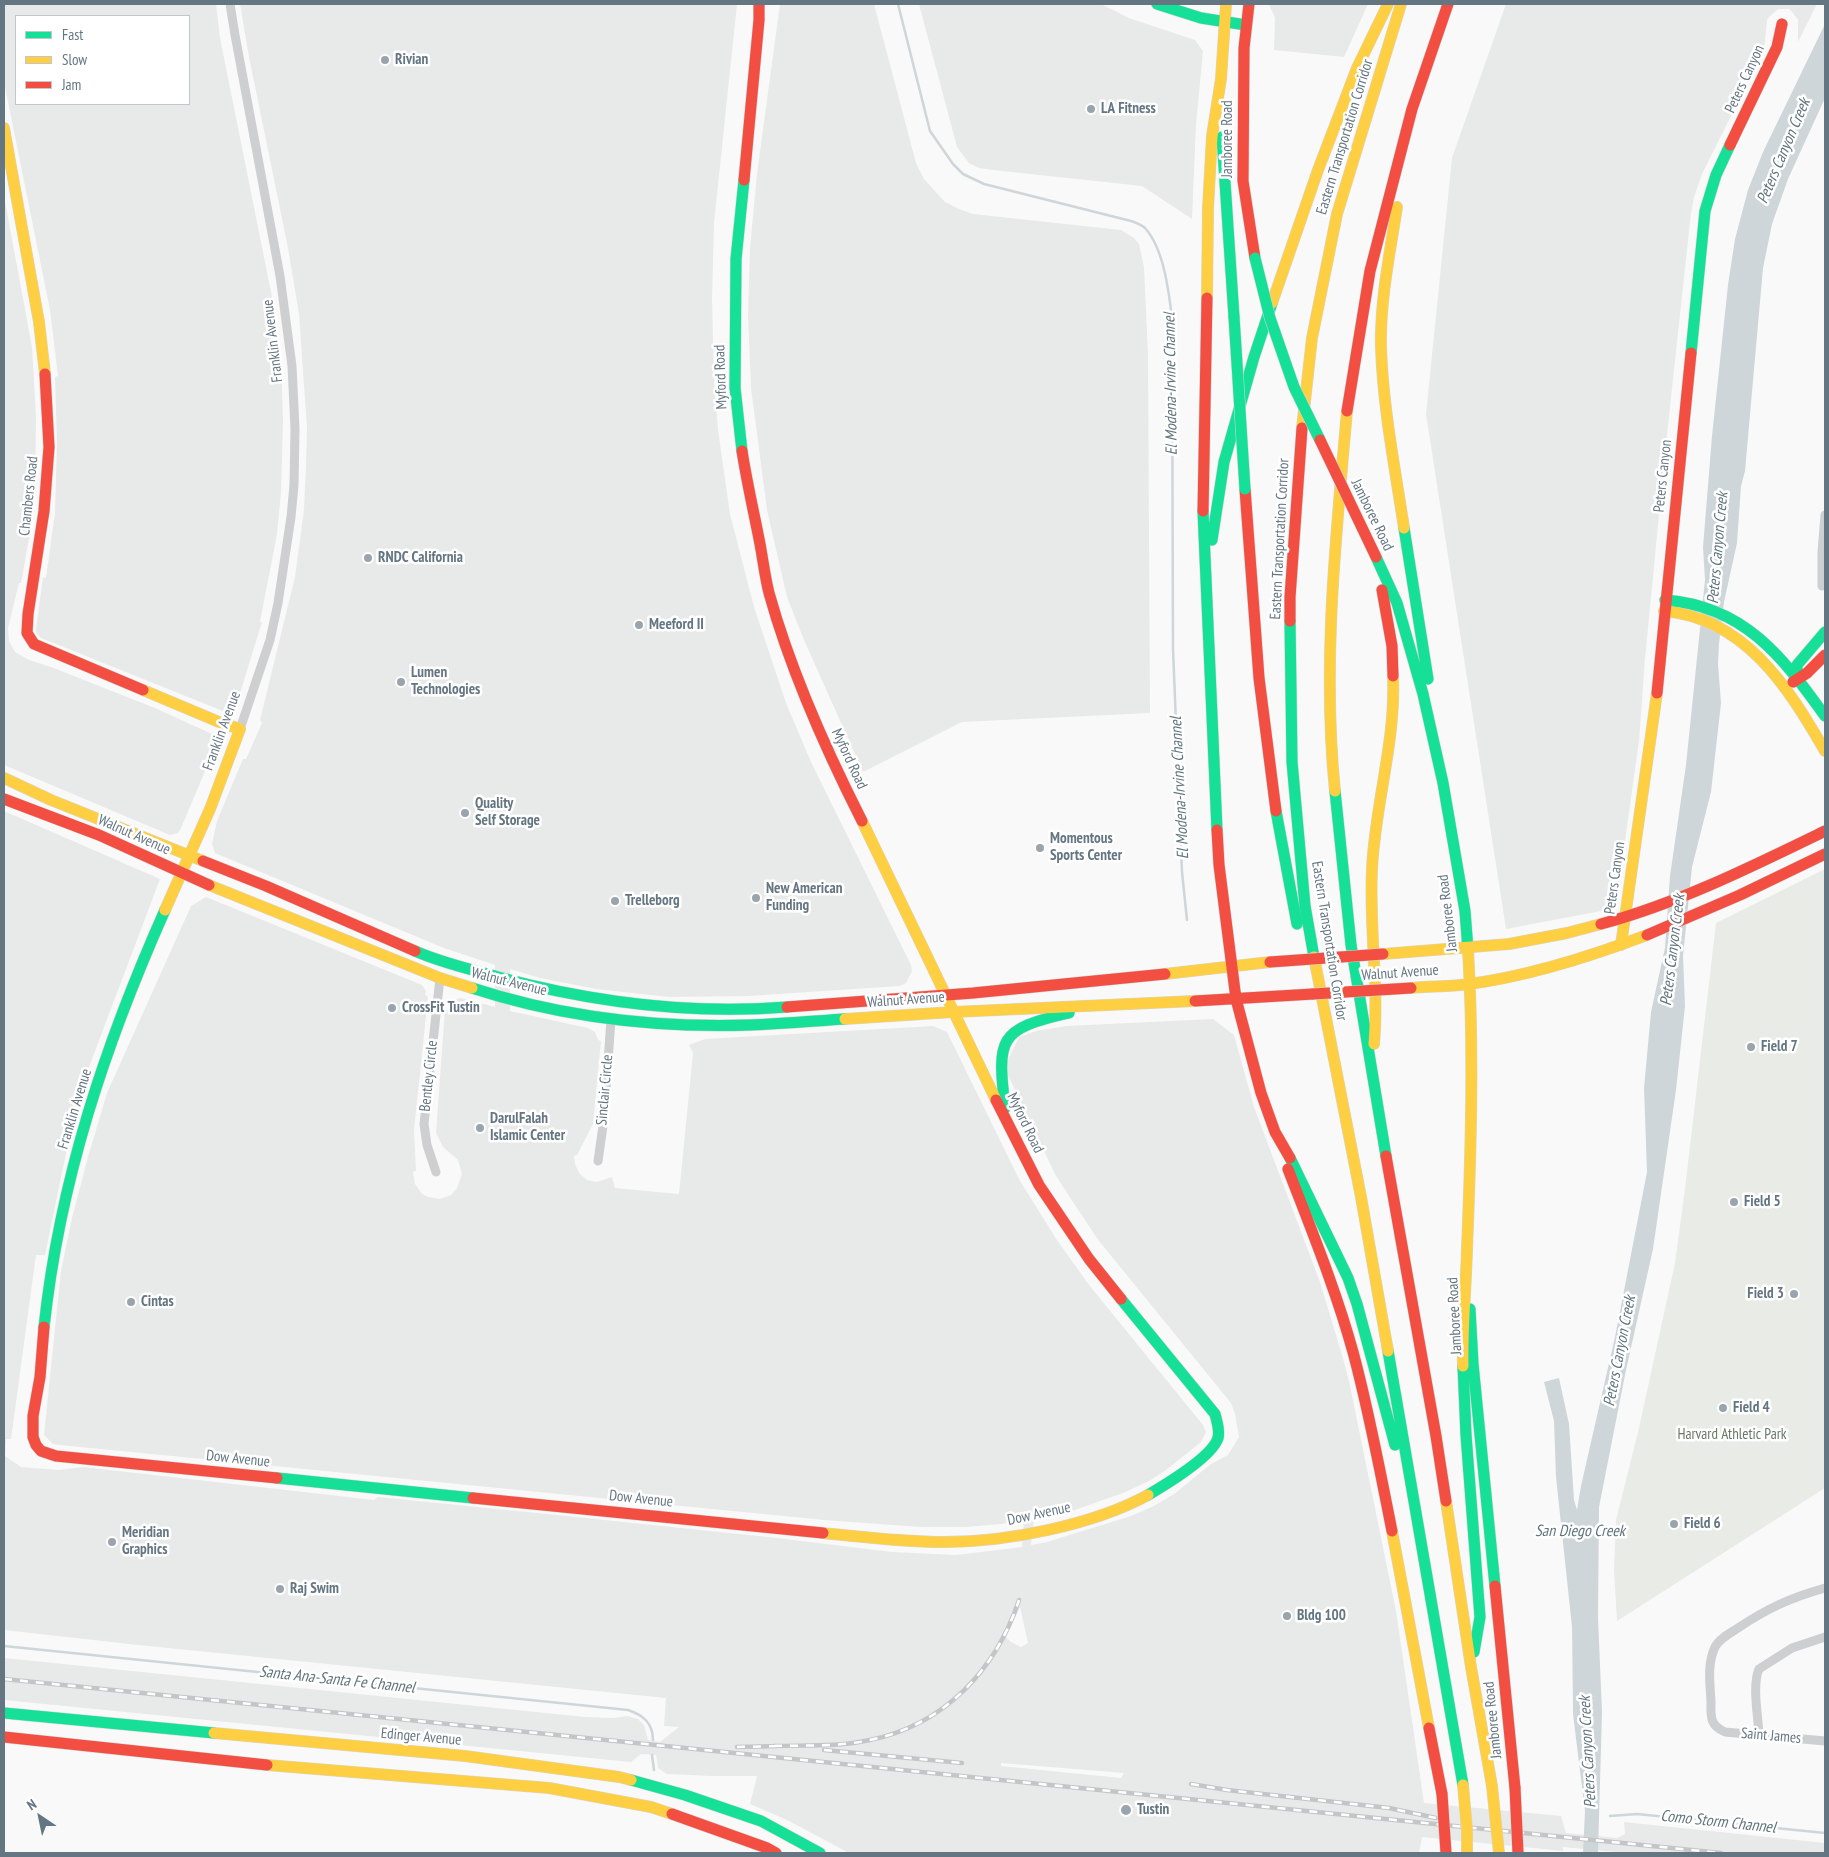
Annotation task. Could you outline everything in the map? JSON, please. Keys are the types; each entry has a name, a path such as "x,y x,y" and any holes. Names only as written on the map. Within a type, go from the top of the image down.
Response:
{"main road":[{"name":"Myford Road","path":"759,4 736,259 735,388 740,448 750,502 769,592 794,670 831,760 882,860 953,1012 1039,1185 1089,1259 1215,1414 1219,1426 1219,1437"},
{"path":"1157,4 1191,16 1246,25"},
{"name":"Jamboree Road","path":"1226,4 1221,80 1212,136 1208,208 1202,514 1219,865 1231,967 1236,999 1254,1068 1275,1132 1324,1264 1356,1361 1380,1470 1442,1794 1446,1853"},
{"name":"Jamboree Road","path":"1249,4 1243,58 1243,181 1255,258 1270,318 1294,387 1397,603 1423,694 1443,783 1465,911 1470,984 1472,1064 1467,1251 1473,1364 1515,1788 1518,1853"},
{"path":"1206,595 1214,522 1224,462 1254,357 1318,170 1353,77 1388,4"},
{"name":"Eastern Transportation Corridor","path":"1338,1085 1306,906 1292,762 1290,597 1293,539 1301,435 1312,338 1337,214 1401,4"},
{"name":"Eastern Transportation Corridor","path":"1371,1072 1351,945 1330,744 1331,594 1348,396 1370,271 1412,109 1448,4"},
{"name":"Peters Canyon","path":"1621,945 1656,695 1705,211 1716,175 1777,47 1782,24"},
{"path":"1424,70 1395,218 1385,286 1381,346 1387,416 1443,783"},
{"path":"1221,80 1223,164 1245,489 1258,658 1273,790 1303,953 1338,1085 1361,1197 1463,1785 1467,1853"},
{"name":"Chambers Road","path":"4,128 39,322 46,384 49,447 44,511 26,633 34,644 219,722 240,729"},
{"path":"1371,1072 1375,1034 1372,874 1391,729 1394,689 1390,630 1378,575 1376,556"},
{"path":"1665,605 1710,608 1735,621 1770,647 1825,716"},
{"path":"1688,608 1749,646 1785,689 1825,751"},
{"path":"1797,679 1797,665 1825,632"},
{"path":"1785,689 1807,673 1825,655"},
{"name":"Franklin Avenue","path":"36,1447 32,1438 32,1426 39,1385 55,1252 69,1179 94,1091 130,996 234,749 240,729"},
{"name":"Walnut Avenue","path":"5,782 189,855 438,961 551,991 605,1000 695,1009 750,1010 945,995 1170,974 1270,962 1468,948 1527,941 1601,924 1658,907 1699,890 1825,831"},
{"name":"Walnut Avenue","path":"4,800 99,835 182,874 440,978 509,1000 611,1019 695,1025 750,1025 953,1012 1277,997 1470,984 1525,974 1621,945 1697,916 1825,854"},
{"path":"1007,1118 1000,1057 1001,1047 1010,1033 1050,1016 1114,1004"},
{"name":"Jamboree Road","path":"1371,1072 1436,1436 1471,1667 1492,1786 1500,1853"},
{"path":"1275,1132 1292,1161 1348,1278 1394,1441 1409,1478"},
{"path":"1467,1251 1462,1333 1466,1435 1480,1617 1471,1667"},
{"name":"Dow Avenue","path":"36,1447 43,1453 56,1456 876,1538 946,1542 1014,1536 1046,1530 1093,1517 1130,1503 1160,1489 1188,1470 1211,1449 1219,1437"},
{"name":"Edinger Avenue","path":"4,1713 465,1756 618,1777 685,1795 761,1821 820,1853"},
{"path":"4,1737 240,1763 549,1788 651,1807 767,1848 776,1853"}],"street":[{"name":"Franklin Avenue","path":"230,4 280,276 292,359 295,429 294,485 291,517 278,603 270,640 240,729"},
{"path":"1822,586 1825,515"},
{"name":"Bentley Circle","path":"436,1172 427,1145 424,1124 440,978"},
{"name":"Sinclair Circle","path":"598,1161 604,1119 611,1019"},
{"name":"Saint James","path":"1825,1588 1770,1607 1718,1642 1709,1666 1711,1717 1718,1729 1726,1732 1825,1741"},
{"path":"1759,1734 1756,1684 1756,1675 1759,1669 1792,1648 1825,1637"}],"shaded area":[{"path":"4,4 216,4 220,38 277,322 281,361 283,421 281,493 277,534 260,622 262,622 237,703 223,711 41,638 36,633 43,577 46,578 55,513 57,444 55,377 58,376 50,310 4,82"},
{"path":"240,4 737,4 714,223 712,299 714,382 718,430 730,514 754,607 786,703 811,762 911,965 912,971 906,983 900,986 748,996 669,997 596,989 540,978 510,969 510,1011 588,1028 595,1032 598,1040 601,1041 593,1124 577,1155 574,1156 579,1173 587,1180 597,1182 612,1177 615,1188 679,1194 693,1053 689,1045 705,1039 933,1026 947,1032 1020,1181 1057,1240 1089,1285 1203,1425 1206,1432 1201,1442 1149,1481 1123,1493 1072,1511 1034,1520 1031,1545 1047,1542 1131,1516 1154,1506 1174,1494 1211,1464 1228,1455 1239,1437 1231,1403 1099,1241 1055,1174 1008,1075 1007,1062 1019,1037 1036,1031 1066,1026 1213,1019 1234,1035 1254,1107 1320,1282 1349,1381 1396,1611 1424,1803 1561,1816 1566,1833 1617,1838 1625,1834 1624,1822 1825,1843 1825,1853 1617,1853 1563,1847 1563,1851 1422,1837 1419,1853 849,1853 787,1820 750,1804 757,1776 667,1774 658,1768 656,1755 641,1754 631,1762 4,1700 4,1658 585,1717 614,1718 627,1716 638,1719 644,1725 648,1740 660,1742 679,1727 664,1726 666,1698 4,1630 4,811 160,879 92,1059 75,1110 45,1255 36,1255 11,1439 6,1439 5,1456 21,1467 59,1470 83,1467 374,1500 378,1497 777,1538 892,1552 956,1555 1022,1547 1024,1520 965,1527 921,1527 824,1520 60,1445 53,1444 44,1435 61,1271 72,1218 88,1157 107,1093 191,906 206,897 422,985 426,991 425,995 428,997 414,1130 416,1171 413,1172 415,1184 422,1194 428,1197 440,1199 451,1195 457,1188 462,1174 458,1160 443,1147 436,1133 445,1009 448,1010 452,1000 461,998 495,1007 495,965 444,948 215,853 212,844 217,821 243,759 246,759 262,723 260,720 295,577 304,510 307,428 299,314 288,248","holes":["1020,1607 1028,1643 1021,1647 1006,1637","1001,1763 1124,1773 1121,1778 1001,1766"]},
{"path":"780,4 874,4 916,163 924,179 945,202 973,214 1121,230 1134,238 1139,244 1144,267 1148,355 1150,713 962,722 863,772 804,640 787,597 767,510 751,388 748,315 750,248 757,174"},
{"path":"919,4 1101,4 1129,18 1195,40 1203,51 1196,125 1192,219 1142,186 993,170 979,168 969,163 957,147"},
{"path":"1269,4 1368,4 1344,57 1274,50 1275,18"},
{"path":"1506,4 1817,4 1798,42 1798,20 1789,9 1778,9 1767,20 1764,50 1702,174 1694,197 1665,453 1639,741 1618,891 1610,905 1601,911 1506,929 1426,414 1452,158"},
{"path":"4,196 32,347 36,418 35,494 21,583 19,583 8,628 9,641 15,652 29,660 155,708 212,734 217,743 178,833 170,835 4,765"}],"green space":[{"name":"Harvard Athletic Park","path":"1825,869 1825,1488 1617,1621 1614,1570 1616,1520 1639,1428 1675,1263 1716,923"}],"water":[{"name":"San Diego Creek","path":"1825,24 1825,98 1788,179 1772,224 1763,268 1737,543 1724,602 1719,644 1718,664 1721,703 1711,792 1692,867 1683,956 1685,1006 1676,1090 1653,1249 1626,1370 1599,1507 1598,1618 1602,1712 1598,1853 1583,1853 1585,1811 1573,1714 1572,1627 1556,1477 1554,1421 1544,1382 1559,1378 1569,1424 1574,1500 1577,1510 1615,1337 1647,1172 1644,1088 1651,1012 1665,948 1670,876 1686,765 1705,580 1703,547 1712,436 1728,285 1735,239 1748,190 1763,152"}],"waterway":[{"name":"El Modena-Irvine Channel","path":"898,4 930,131 953,164 963,174 984,184 1142,225 1157,247 1165,271 1172,319 1173,649 1182,872 1187,920"},
{"name":"Santa Ana-Santa Fe Channel","path":"4,1646 628,1710 646,1720 653,1734 653,1740"},
{"path":"652,1755 654,1770"},
{"name":"Como Storm Channel","path":"1610,1816 1637,1814 1825,1833"}],"railway":[{"path":"774,1746 834,1745 858,1742 897,1733 921,1722 944,1708 964,1691 981,1671 1009,1625 1019,1600"},
{"path":"4,1679 1721,1853"},
{"path":"737,1747 780,1746"},
{"path":"824,1750 962,1763"},
{"path":"1191,1784 1227,1790 1389,1808 1436,1818"}],"traffic: fast":[{"path":"1157,4 1201,18 1246,25"},
{"path":"1222,137 1234,317"},
{"path":"1691,353 1705,211 1716,175 1730,145"},
{"path":"742,451 735,388 736,259 744,180"},
{"path":"1255,258 1270,318 1294,387 1320,440"},
{"path":"1212,540 1224,462 1254,357 1272,303"},
{"path":"1234,317 1245,489"},
{"path":"1203,511 1217,830"},
{"path":"1404,528 1428,679"},
{"path":"1376,557 1397,603 1423,694 1443,783 1465,911 1468,950"},
{"path":"1665,600 1693,604 1717,612 1739,624 1758,638 1793,673 1825,716"},
{"path":"1290,621 1292,762 1305,906 1314,957"},
{"path":"1797,679 1797,665 1825,632"},
{"path":"1335,791 1351,945 1386,1156"},
{"path":"1276,811 1297,924"},
{"path":"44,1327 51,1272 61,1218 88,1114 123,1011 165,910"},
{"path":"415,951 498,977 605,1000 677,1008 750,1009 787,1007"},
{"path":"472,988 506,998 575,1013 680,1025 750,1025 845,1019"},
{"path":"1005,1108 1002,1066 1003,1051 1007,1040 1015,1032 1028,1025 1069,1013"},
{"path":"1290,1158 1348,1278 1357,1304 1395,1445"},
{"path":"1121,1299 1215,1414 1218,1429 1218,1438 1207,1454 1187,1470 1148,1495"},
{"path":"1470,1309 1473,1364 1495,1586"},
{"path":"1388,1351 1463,1785"},
{"path":"1463,1366 1466,1435 1480,1617 1474,1652"},
{"path":"277,1478 473,1498"},
{"path":"4,1713 214,1733"},
{"path":"631,1780 685,1795 761,1821 820,1853"}],"traffic: slow":[{"path":"1207,298 1208,208 1212,136 1221,79 1226,4"},
{"path":"1272,303 1318,170 1357,68 1388,4"},
{"path":"1302,428 1312,338 1337,214 1401,4"},
{"path":"4,128 39,322 45,374"},
{"path":"1397,207 1384,294 1381,347 1387,415 1404,528"},
{"path":"1335,791 1331,743 1330,648 1335,553 1347,411"},
{"path":"1664,611 1693,616 1718,627 1741,641 1779,680 1796,703 1825,751"},
{"path":"1374,1044 1375,1000 1371,891 1372,869 1391,724 1393,676"},
{"path":"143,690 240,729 210,809 165,910"},
{"path":"1621,945 1657,693"},
{"path":"4,778 51,800 203,861"},
{"path":"862,821 996,1100"},
{"path":"209,885 440,978 472,988"},
{"path":"1383,954 1509,944 1567,933 1601,924"},
{"path":"1411,988 1462,985 1537,971 1603,951 1647,935"},
{"path":"1463,1366 1471,1100 1468,950"},
{"path":"1314,957 1361,1197 1388,1351"},
{"path":"1165,974 1270,962"},
{"path":"845,1019 1195,1001"},
{"path":"823,1533 930,1542 995,1539 1049,1530 1076,1523 1126,1506 1148,1495"},
{"path":"1446,1501 1471,1667 1492,1786"},
{"path":"1392,1531 1429,1728"},
{"path":"214,1733 465,1756 631,1780"},
{"path":"267,1765 549,1788 651,1807 672,1814"},
{"path":"1463,1785 1467,1853"},
{"path":"1492,1786 1499,1853"}],"traffic: jam":[{"path":"744,180 759,4"},
{"path":"1249,4 1244,48 1243,181 1255,258"},
{"path":"1347,411 1370,271 1412,109 1448,4"},
{"path":"1730,145 1777,47 1782,24"},
{"path":"1203,511 1207,298"},
{"path":"1657,693 1691,353"},
{"path":"45,374 49,447 44,511 28,614 27,633 34,644 143,690"},
{"path":"1290,621 1302,428"},
{"path":"1320,440 1376,557"},
{"path":"742,451 768,587 778,622 798,681 835,766 862,821"},
{"path":"1245,489 1259,678 1276,811"},
{"path":"1382,590 1392,646 1393,676"},
{"path":"1793,682 1807,673 1825,655"},
{"path":"4,799 99,835 209,885"},
{"path":"1217,830 1219,865 1236,999 1261,1093 1275,1132 1290,1158"},
{"path":"1601,924 1687,895 1825,831"},
{"path":"1647,935 1740,895 1825,854"},
{"path":"203,861 266,886 415,951"},
{"path":"1270,962 1383,954"},
{"path":"787,1007 973,993 1165,974"},
{"path":"1313,994 1411,988"},
{"path":"1195,1001 1313,994"},
{"path":"996,1100 1039,1185 1089,1259 1121,1299"},
{"path":"1386,1156 1446,1501"},
{"path":"1288,1169 1331,1283 1353,1352 1392,1531"},
{"path":"44,1327 40,1377 33,1416 33,1437 41,1451 56,1456 277,1478"},
{"path":"473,1498 823,1533"},
{"path":"1495,1586 1515,1788"},
{"path":"1429,1728 1442,1794"},
{"path":"4,1737 267,1765"},
{"path":"1515,1788 1518,1853"},
{"path":"1442,1794 1446,1853"},
{"path":"672,1814 767,1848 776,1853"}],"place":[{"name":"Rivian","path":"385,60"},
{"name":"LA Fitness","path":"1091,109"},
{"name":"RNDC California","path":"368,558"},
{"name":"Meeford II","path":"639,625"},
{"name":"Lumen Technologies","path":"401,682"},
{"name":"Quality Self Storage","path":"465,813"},
{"name":"Momentous Sports Center","path":"1040,848"},
{"name":"New American Funding","path":"756,898"},
{"name":"Trelleborg","path":"615,901"},
{"name":"CrossFit Tustin","path":"392,1008"},
{"name":"Field 7","path":"1751,1047"},
{"name":"DarulFalah Islamic Center","path":"480,1128"},
{"name":"Field 5","path":"1734,1202"},
{"name":"Field 3","path":"1794,1294"},
{"name":"Cintas","path":"131,1302"},
{"name":"Field 4","path":"1723,1408"},
{"name":"Field 6","path":"1674,1524"},
{"name":"Meridian Graphics","path":"112,1542"},
{"name":"Raj Swim","path":"280,1589"},
{"name":"Bldg 100","path":"1287,1616"},
{"name":"Tustin","path":"1126,1810"}],"water label":[{"name":"Peters Canyon Creek","path":"1784,151"},
{"name":"Peters Canyon Creek","path":"1718,548"},
{"name":"Peters Canyon Creek","path":"1673,950"},
{"name":"Peters Canyon Creek","path":"1620,1351"},
{"name":"Peters Canyon Creek","path":"1588,1752"}]}
